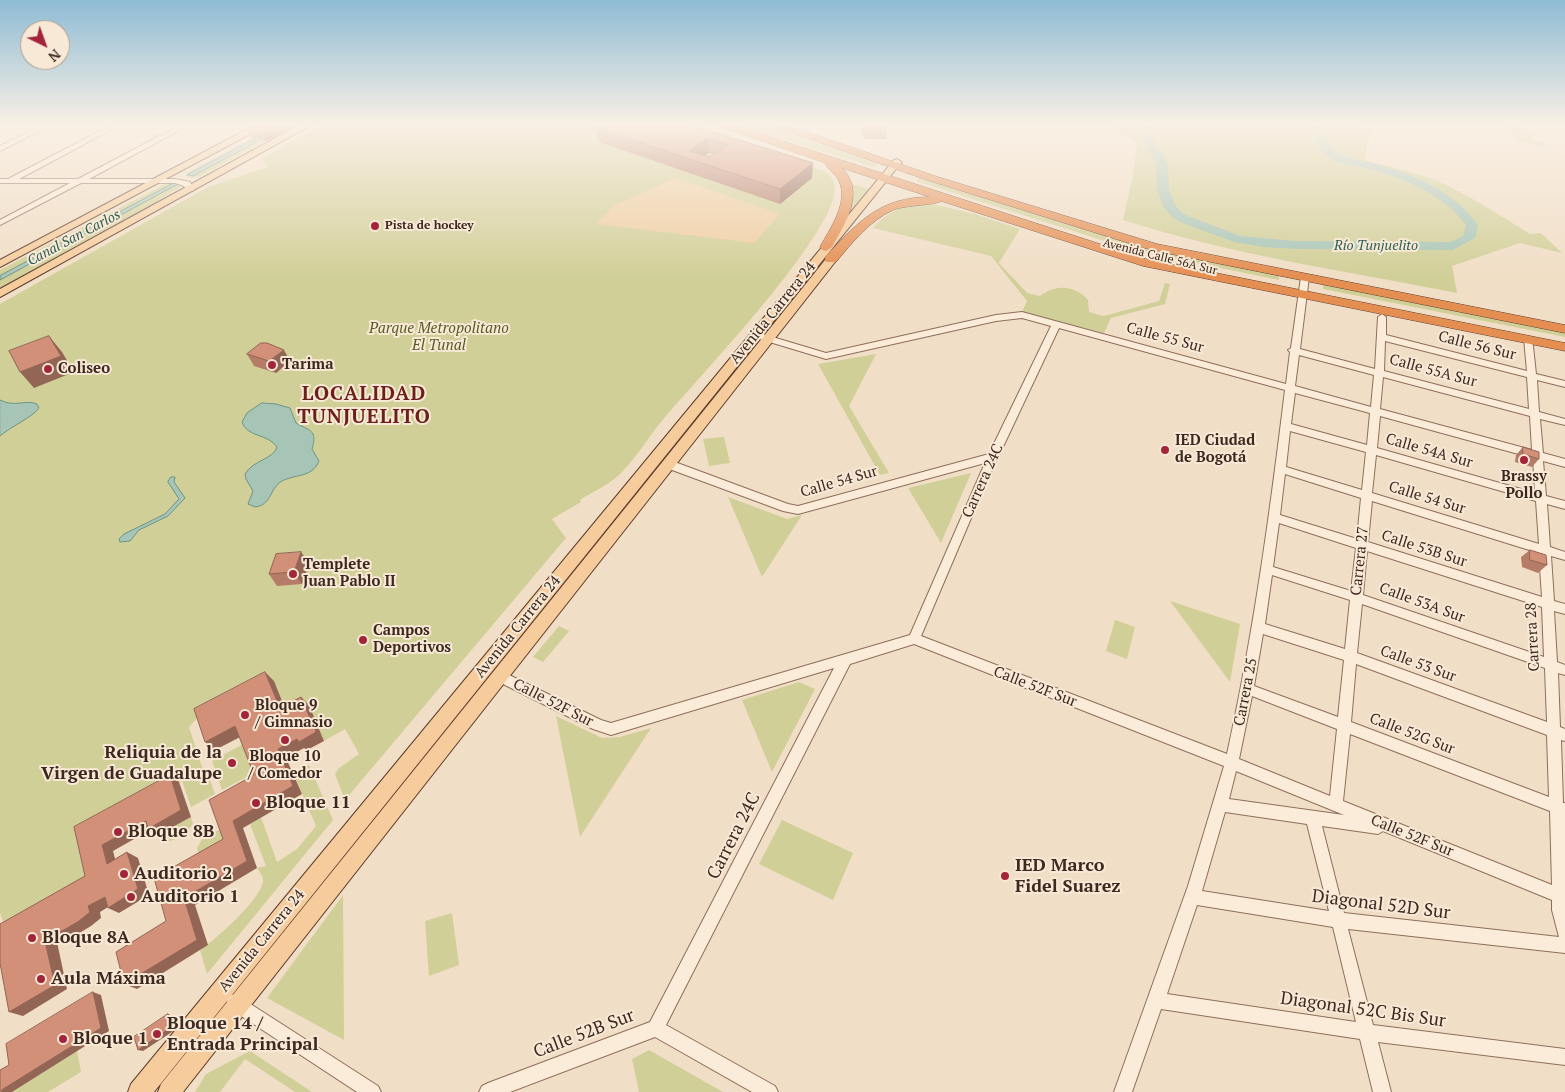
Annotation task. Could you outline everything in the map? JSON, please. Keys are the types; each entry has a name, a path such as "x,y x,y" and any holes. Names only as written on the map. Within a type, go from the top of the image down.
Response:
{"highway":[{"path":"829,253 844,211 848,190 843,175"},
{"name":"Avenida Calle 56A Sur","path":"901,175 965,206 1127,258 1184,271 1303,286"},
{"name":"Avenida Calle 56A Sur","path":"903,175 1084,238 1155,258 1303,286 1565,329"},
{"name":"Avenida Calle 56A Sur","path":"906,175 1041,213 1155,248 1303,286 1398,313 1565,347"},
{"name":"Avenida Calle 56A Sur","path":"907,175 1178,246 1565,322"},
{"path":"829,253 870,219 892,206 913,201 929,200 965,206"},
{"path":"1041,213 1073,217"},
{"path":"1155,258 1184,271"},
{"path":"1398,313 1432,308 1488,307"},
{"name":"Avenida Calle 56A Sur","path":"1432,308 1565,342"}],"main road":[{"path":"0,264 169,175"},
{"path":"0,294 216,175"},
{"name":"Avenida Carrera 24","path":"139,1092 762,337 893,175"},
{"name":"Avenida Carrera 24","path":"169,1092 668,464 762,337"}],"street":[{"path":"9,181 21,175"},
{"path":"0,223 93,175"},
{"path":"0,183 9,181 159,180 182,182 189,185 190,189"},
{"name":"Carrera 25","path":"1123,1092 1193,897 1222,805 1232,763 1248,690 1258,627 1280,469 1293,350 1303,286"},
{"name":"Calle 55 Sur","path":"762,337 826,356 1012,315 1025,316 1289,386 1565,463"},
{"name":"Carrera 27","path":"1336,805 1379,373 1382,317"},
{"name":"Carrera 24C","path":"914,639 993,458 1056,324"},
{"name":"Calle 56 Sur","path":"1381,337 1565,384"},
{"name":"Carrera 28","path":"1529,339 1551,666 1560,734 1561,917 1565,932"},
{"name":"Calle 55A Sur","path":"1293,350 1565,422"},
{"name":"Calle 54A Sur","path":"1285,426 1565,505"},
{"name":"Calle 54 Sur","path":"668,464 786,508 798,510 993,458"},
{"name":"Calle 54 Sur","path":"1280,469 1565,556"},
{"name":"Calle 53B Sur","path":"1273,517 1565,609"},
{"name":"Calle 53A Sur","path":"1266,569 1356,597 1565,670"},
{"name":"Calle 53 Sur","path":"1258,627 1350,656 1560,734"},
{"name":"Calle 52F Sur","path":"500,676 598,726 611,729 914,639 1232,763 1562,897"},
{"name":"Carrera 24C","path":"656,1028 845,660"},
{"name":"Calle 52G Sur","path":"1248,690 1561,808"},
{"path":"1222,805 1394,829"},
{"path":"1313,819 1382,1092"},
{"name":"Diagonal 52D Sur","path":"1193,897 1339,920 1565,945"},
{"path":"220,992 372,1092"},
{"name":"Diagonal 52C Bis Sur","path":"1156,1000 1367,1032 1565,1056"},
{"name":"Calle 52B Sur","path":"488,1092 656,1028 769,1092"}],"green space":[{"path":"187,175 203,175 194,178"},
{"name":"Parque Metropolitano El Tunal","path":"244,175 829,175 835,189 829,211 812,239 761,307 661,422 624,470 610,482 580,500 581,502 552,519 566,538 345,800 335,774 339,768 359,754 345,729 324,741 309,706 201,714 189,727 204,773 207,772 215,794 191,807 182,781 85,834 97,882 7,933 0,913 0,304 208,187"},
{"path":"1133,175 1420,175 1459,192 1530,234 1541,233 1562,253 1520,243 1452,266 1457,293 1247,253 1123,220"},
{"path":"919,178 1102,235 1279,274 1279,280 1133,250 916,181"},
{"path":"167,183 176,183 182,186 115,227 0,289 0,270"},
{"path":"852,184 869,189 844,220 851,200"},
{"path":"933,204 975,214 1020,229 999,263 1027,293 1040,296 1052,289 1071,289 1077,291 1088,300 1089,312 1104,316 1159,301 1165,283 1170,284 1165,304 1111,318 1104,333 1022,312 1027,301 991,256 873,228 893,211 900,208"},
{"path":"1323,284 1565,332 1565,337 1323,289"},
{"path":"876,354 849,406 889,473 880,475 818,364"},
{"path":"724,437 730,463 709,466 703,439"},
{"path":"971,473 941,543 908,488"},
{"path":"728,497 787,519 802,515 762,577"},
{"path":"1170,601 1240,624 1230,682"},
{"path":"1115,620 1135,627 1127,659 1106,651"},
{"path":"559,626 569,631 543,662 533,657"},
{"path":"799,682 815,689 772,772 742,700"},
{"path":"556,716 602,738 620,737 651,728 580,837"},
{"path":"243,744 254,773 222,790 212,761"},
{"path":"309,765 333,820 207,974 200,950 245,909 260,890 263,882 257,868 266,866 250,824 261,817 277,862 297,849 316,826 293,773"},
{"path":"191,817 193,824 187,831 174,840 161,842 158,835"},
{"path":"782,820 853,853 833,900 759,864"},
{"path":"226,826 233,846 202,864 197,848 202,839"},
{"path":"343,895 344,1040 267,998"},
{"path":"452,913 459,965 429,976 425,921"},
{"path":"649,1050 723,1092 639,1092 632,1059"},
{"path":"77,1051 81,1072 48,1092 12,1092"},
{"path":"250,1051 312,1092 295,1092 245,1059 220,1092 195,1092 206,1074"}],"sand":[{"path":"676,178 780,214 754,243 596,224 613,206"}],"water":[{"name":"Canal San Carlos","path":"174,183 178,184 0,280 0,276"},
{"path":"0,400 11,403 29,402 37,404 39,408 32,415 0,436"},
{"path":"262,403 290,408 296,423 313,434 314,442 312,449 319,461 308,473 282,481 265,503 255,507 248,504 253,491 245,474 253,466 272,454 277,447 269,440 248,430 242,422 247,413"},
{"path":"171,477 175,477 174,482 185,498 168,516 139,530 130,541 120,542 119,539 124,534 165,514 179,499 168,482"}],"building":[{"path":"738,175 798,175 780,189"},
{"path":"49,336 61,356 20,372 9,351"},
{"path":"261,343 267,343 284,350 269,361 247,354"},
{"path":"1523,447 1539,452 1539,459 1523,454"},
{"path":"1530,550 1546,555 1547,565 1530,560"},
{"path":"301,552 294,572 269,574 276,554"},
{"path":"265,672 280,708 301,697 316,732 299,742 297,739 278,749 293,786 233,821 247,861 184,898 197,940 124,984 116,952 166,921 154,878 223,839 209,800 254,775 235,726 205,742 194,709"},
{"path":"170,775 181,810 148,829 146,821 102,845 107,864 127,852 138,889 108,908 105,897 88,906 90,912 79,921 64,930 44,937 55,985 9,1012 0,963 0,924 85,876 74,827"},
{"name":"Bloque 1","path":"93,992 101,1028 0,1091 0,1070 9,1065 6,1044"},
{"path":"168,1014 171,1025 167,1030 138,1050 134,1037"}],"waterway":[{"name":"Río Tunjuelito","path":"1162,175 1163,190 1169,206 1176,214 1184,219 1238,239 1296,245 1453,246 1469,238 1472,225 1455,206 1428,188 1398,175"}],"place":[{"name":"Pista de hockey","path":"375,226"},
{"name":"Tarima","path":"272,365"},
{"name":"Coliseo","path":"48,369"},
{"name":"IED Ciudad de Bogotá","path":"1165,450"},
{"name":"Brassy Pollo","path":"1524,460"},
{"name":"Templete Juan Pablo II","path":"293,574"},
{"name":"Campos Deportivos","path":"363,640"},
{"name":"Bloque 9 / Gimnasio","path":"245,715"},
{"name":"Bloque 10 / Comedor","path":"285,740"},
{"name":"Reliquia de la Virgen de Guadalupe","path":"232,763"},
{"name":"Bloque 11","path":"256,803"},
{"name":"Bloque 8B","path":"118,832"},
{"name":"Auditorio 2","path":"124,874"},
{"name":"IED Marco Fidel Suarez","path":"1005,876"},
{"name":"Auditorio 1","path":"131,897"},
{"name":"Bloque 8A","path":"32,938"},
{"name":"Aula Máxima","path":"41,979"},
{"name":"Bloque 14 / Entrada Principal","path":"157,1034"},
{"name":"Bloque 1","path":"63,1039"}],"district":[{"name":"LOCALIDAD TUNJUELITO","path":"364,406"}]}
